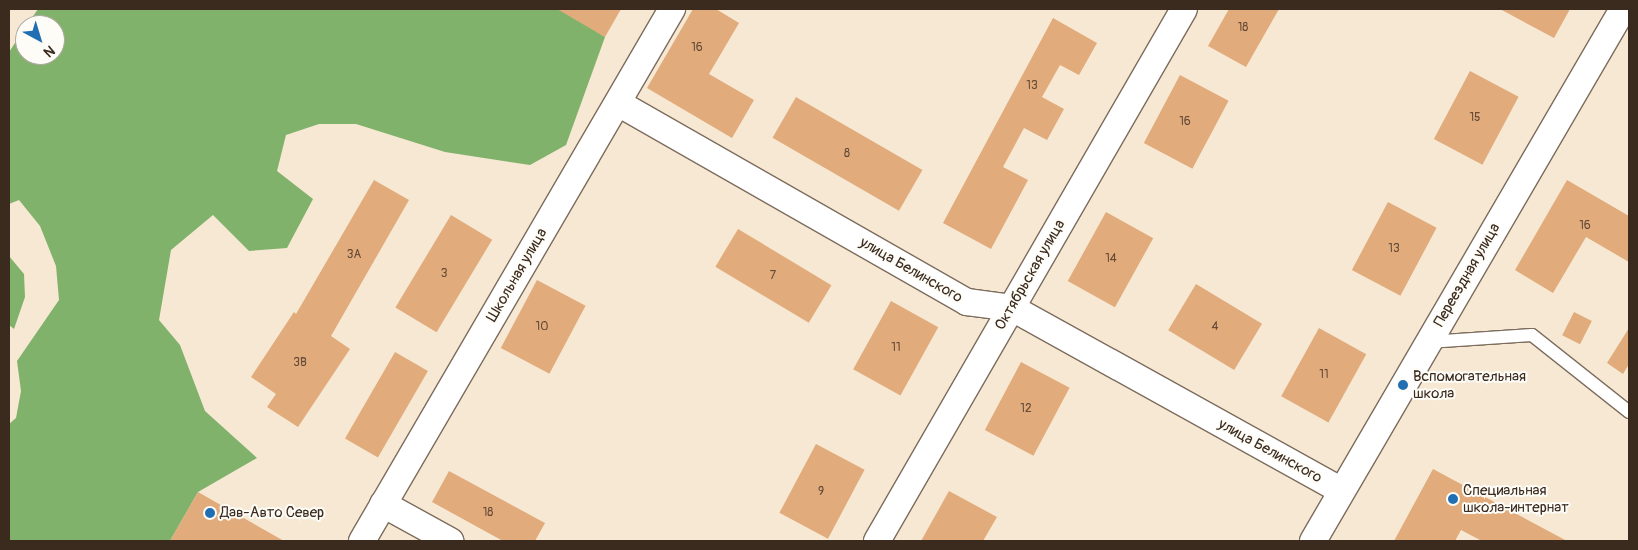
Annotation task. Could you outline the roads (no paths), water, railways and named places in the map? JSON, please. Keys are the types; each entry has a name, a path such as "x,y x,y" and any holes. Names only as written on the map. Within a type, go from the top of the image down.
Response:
{"street":[{"name":"Школьная улица","path":"362,541 672,9"},
{"name":"Октябрьская улица","path":"877,541 1184,9"},
{"name":"Переездная улица","path":"1313,541 1623,9"},
{"name":"улица Белинского","path":"618,103 967,302 1012,308 1342,491"},
{"path":"383,504 450,541"}],"lane":[{"path":"1428,342 1532,335 1629,412"}],"place":[{"name":"Вспомогательная школа","path":"1403,385"},
{"name":"Специальная школа-интернат","path":"1453,499"},
{"name":"Дав-Авто Север","path":"210,513"}]}
